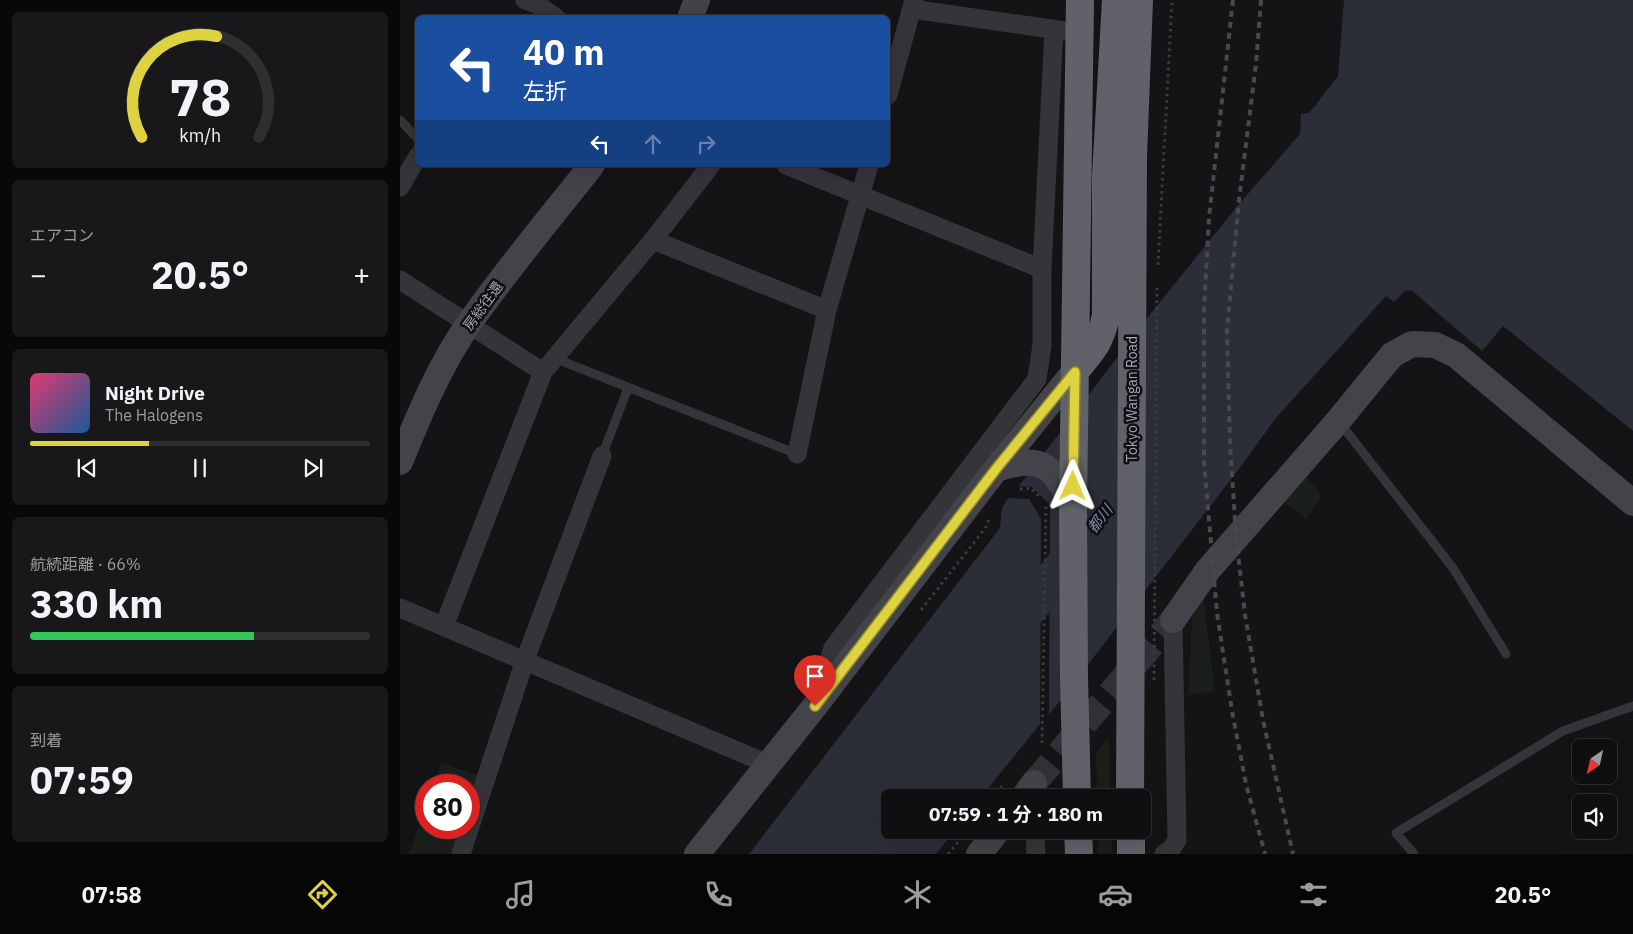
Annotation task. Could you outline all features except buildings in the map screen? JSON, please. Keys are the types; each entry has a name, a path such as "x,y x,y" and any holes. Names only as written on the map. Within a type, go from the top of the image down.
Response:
{"highway":[{"path":"1077,789 1073,506 1075,372 1066,31 1080,0"},
{"path":"1075,372 1098,342 1102,334 1106,315 1106,176 1116,0"},
{"name":"Tokyo Wangan Road","path":"1130,789 1133,156 1139,0"},
{"path":"1078,839 1079,854"},
{"path":"1130,839 1131,854"}],"street":[{"path":"691,15 697,0"},
{"path":"815,706 833,648 1037,379 1042,345 1042,269 1066,31 913,4 890,88"},
{"path":"529,7 549,15"},
{"path":"400,187 415,161"},
{"name":"房総往還","path":"400,462 432,389 469,323 590,167"},
{"path":"444,626 549,365 653,240 709,167"},
{"path":"791,167 1042,269"},
{"path":"796,454 827,310 867,167"},
{"path":"653,240 827,310"},
{"path":"400,280 469,323 549,365"},
{"path":"1164,854 1178,840 1173,620 1208,570 1338,421 1392,355 1412,344 1435,345 1456,355 1633,503"},
{"path":"697,854 815,706 996,469 1075,372"},
{"path":"461,854 525,660 602,456"},
{"path":"996,469 1016,463 1034,462 1044,466 1060,481 1073,506"},
{"path":"400,608 768,764"},
{"path":"979,854 991,839"},
{"path":"1035,839 1036,854"}],"lane":[{"path":"400,120 415,136"},
{"path":"549,365 628,388 796,454"},
{"path":"602,456 628,388"},
{"path":"1338,421 1454,568 1506,654"},
{"path":"1414,854 1396,833 1564,731 1633,706"}],"path":[{"path":"1158,268 1172,0"},
{"path":"1154,680 1158,278"},
{"path":"1014,489 1031,488 1046,505 1042,743"}],"shaded area":[{"path":"1304,474 1322,496 1306,519 1283,501"},
{"path":"1203,595 1215,691 1188,695 1192,618"},
{"path":"1109,738 1111,789 1097,789 1096,752"},
{"path":"441,763 476,774 437,774"},
{"path":"415,837 415,839 457,839 452,854 409,854"},
{"path":"1098,839 1112,839 1112,854 1098,854"}],"water":[{"path":"1344,0 1633,0 1633,431 1503,326 1482,351 1411,290 1405,291 1394,302 1386,296 1275,419 1239,469 1049,715 1050,505 1032,487 1019,486 1152,312 1239,204 1300,134 1301,114 1308,113 1314,107 1338,76"},
{"path":"1008,498 1029,499 1041,519 1040,724 987,789 881,789 881,839 948,839 936,854 749,854 1000,528 1002,508"}],"waterway":[{"name":"都川","path":"1011,632 1080,544"}],"tunnel":[{"path":"1034,783 1173,620"}],"railway":[{"path":"1233,0 1209,218 1204,308 1204,462 1217,613 1232,711 1246,784 1265,854"},
{"path":"1261,0 1256,64 1239,200 1227,330 1230,444 1236,535 1245,615 1263,720 1293,854"}],"route":[{"path":"815,706 996,469 1075,372 1073,486"}]}
